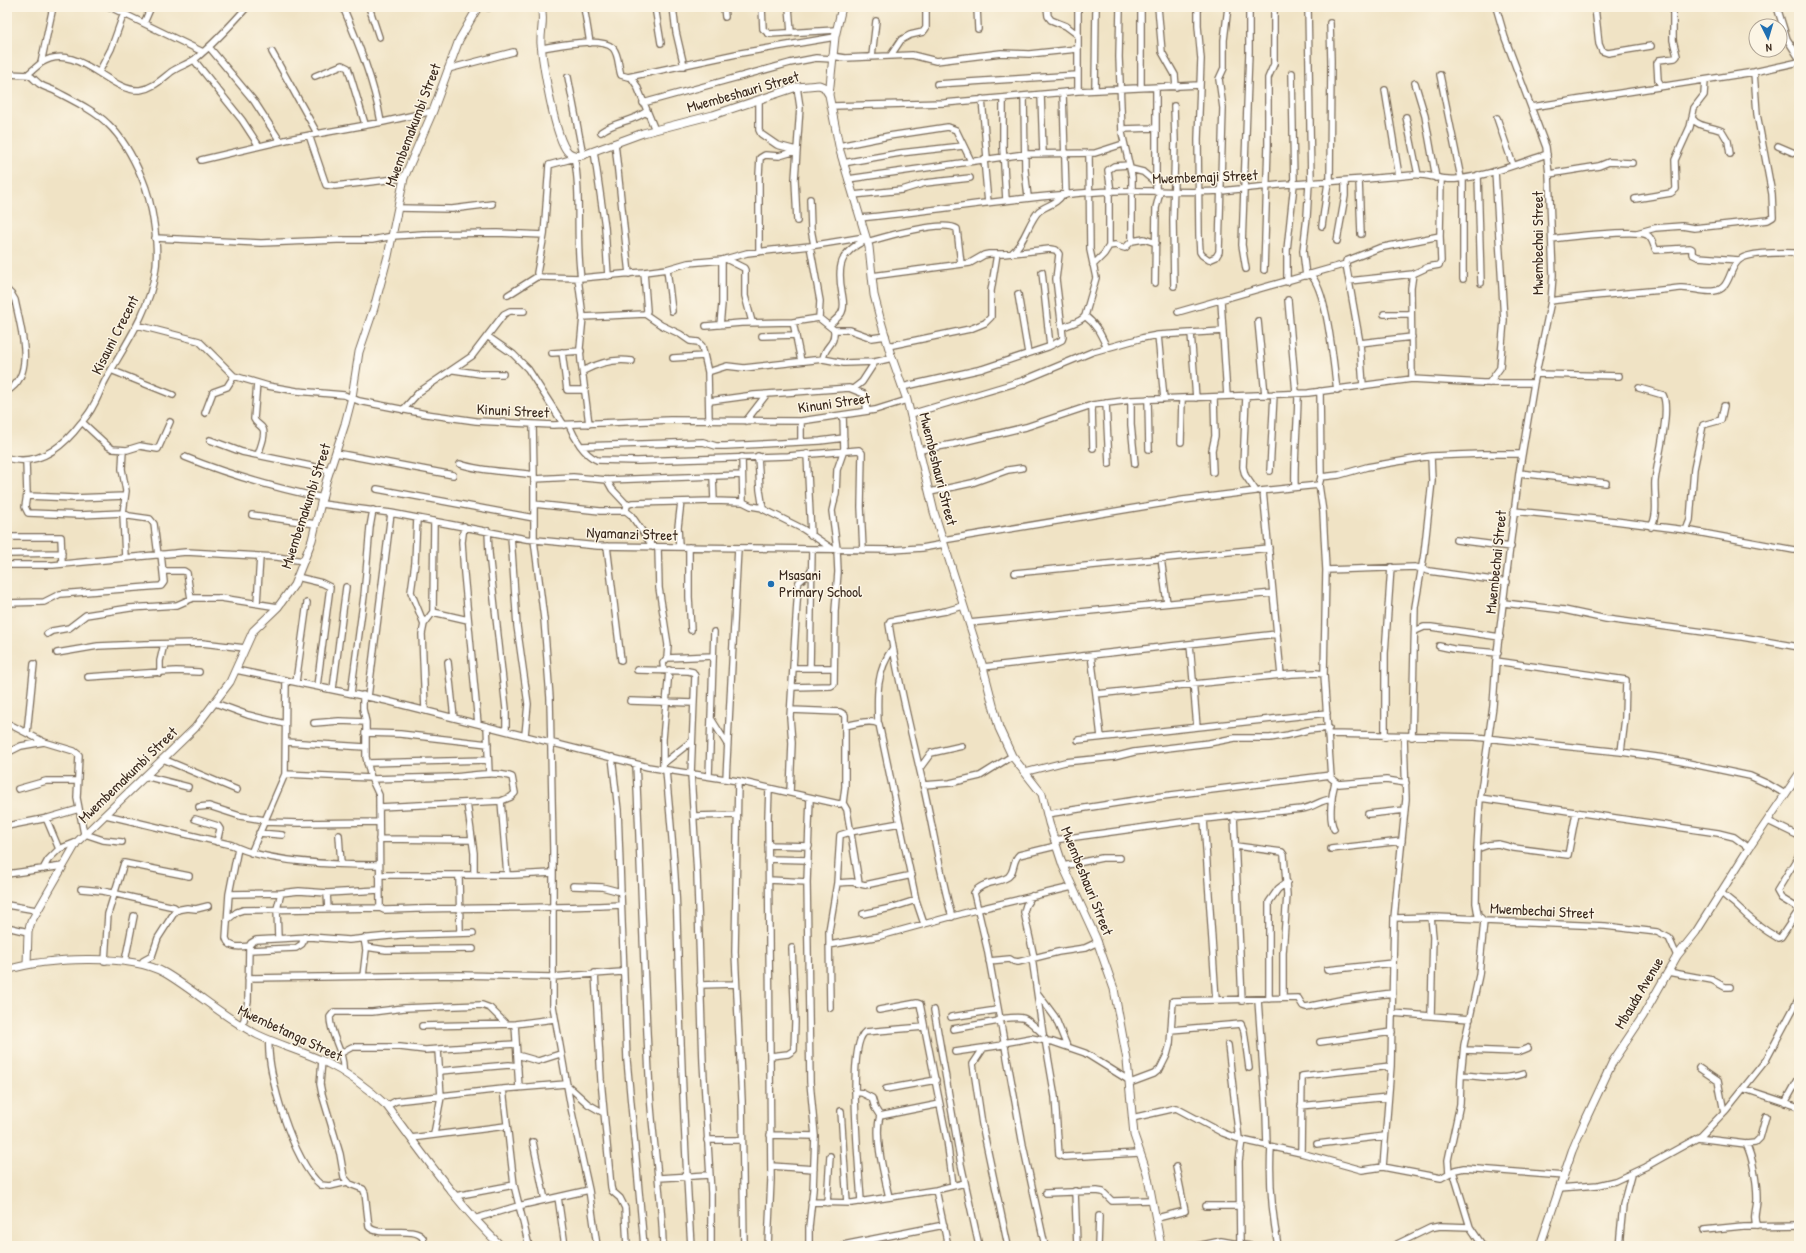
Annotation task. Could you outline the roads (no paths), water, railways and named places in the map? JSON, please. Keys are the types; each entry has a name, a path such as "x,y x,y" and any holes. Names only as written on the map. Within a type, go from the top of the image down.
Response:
{"street":[{"path":"41,63 53,7"},
{"path":"110,7 144,22 203,52"},
{"path":"144,22 151,7"},
{"path":"7,74 28,74 41,63 48,60 66,58 78,61 129,88 139,90 159,83 172,72 194,60 209,47 247,7"},
{"path":"342,7 361,48 375,94 381,122"},
{"path":"369,7 379,37"},
{"name":"Mwembemakumbi Street","path":"28,964 28,932 31,922 36,910 77,842 195,728 230,682 249,638 257,626 278,607 297,577 316,524 330,470 352,397 358,352 374,308 393,236 404,178 433,111 459,40 478,7"},
{"path":"541,7 542,48 558,128 567,151 574,157 578,216 579,278 583,317 581,351 589,424"},
{"path":"584,7 590,43"},
{"path":"655,7 661,43"},
{"path":"673,7 676,32 684,66"},
{"path":"724,7 725,17"},
{"path":"762,7 762,26 765,32 771,34 835,33"},
{"path":"789,7 791,33"},
{"path":"829,95 835,33 842,7"},
{"path":"891,55 901,40 910,35 923,32 926,28 926,7"},
{"path":"977,7 978,29"},
{"path":"1047,7 1048,16 1051,20 1066,26 1078,35"},
{"path":"1078,7 1078,91"},
{"path":"1095,90 1096,7"},
{"path":"1120,7 1120,89 1122,130 1123,144 1130,167 1132,191 1132,241"},
{"path":"1141,7 1141,88"},
{"path":"1158,7 1162,52 1175,75 1176,87"},
{"path":"1198,7 1201,59 1199,85 1198,191 1200,252 1209,260 1216,257 1219,252 1223,108 1219,79 1224,68 1224,40 1228,7"},
{"path":"1246,269 1242,245 1249,52 1249,7"},
{"path":"1264,270 1267,186 1268,78 1274,64 1274,7"},
{"path":"1308,7 1310,183 1303,251 1308,275 1318,285 1326,314 1337,390"},
{"name":"Mwembechai Street","path":"1496,7 1505,38 1545,144 1550,174 1553,284 1551,301 1534,383 1514,510 1507,582 1496,661 1493,706 1480,798 1476,849 1477,911 1482,920 1605,926 1657,932 1669,938 1677,956"},
{"path":"1595,7 1600,50 1605,53 1651,46"},
{"path":"1666,86 1661,85 1658,80 1657,63 1659,60 1675,58 1677,56 1673,40 1673,7"},
{"path":"1777,7 1787,39 1799,58"},
{"path":"99,72 111,49 124,13"},
{"path":"872,56 876,21"},
{"path":"1322,226 1329,182 1331,61 1330,23"},
{"path":"542,48 600,43 613,49 617,54 621,75 623,77 632,77 835,33"},
{"path":"209,47 254,101 280,141"},
{"path":"643,103 807,59 912,55 936,61 1001,53 1030,54 1077,50"},
{"path":"272,52 317,133"},
{"path":"448,69 513,52"},
{"path":"194,60 242,120 259,146"},
{"path":"1532,107 1754,72 1799,62"},
{"path":"315,76 342,65 348,68 364,124"},
{"path":"1637,233 1655,228 1682,226 1694,228 1768,220 1773,217 1772,194 1757,114 1754,72"},
{"path":"1287,282 1287,250 1294,184 1292,73"},
{"name":"Kisauni Crecent","path":"7,458 26,461 42,457 58,448 71,436 82,422 94,406 111,370 145,308 154,279 156,260 151,205 144,184 129,153 115,131 93,113 56,91 40,85 28,74"},
{"path":"937,84 1077,75"},
{"path":"1440,75 1462,178 1463,278"},
{"path":"568,77 582,154"},
{"path":"632,77 655,130"},
{"path":"1635,199 1671,193 1676,189 1675,160 1690,127 1694,108 1704,95 1705,80"},
{"path":"1349,281 1413,274 1441,263 1438,178 1425,116 1415,83"},
{"name":"Mwembeshauri Street","path":"574,157 594,151 615,142 713,115 797,87 819,85 824,87 829,95 843,163 866,239 874,295 888,346 907,400 930,492 963,606 983,666 998,728 1012,756 1042,794 1055,843 1063,866 1098,942 1114,989 1130,1082 1132,1118 1139,1154 1147,1174 1157,1218 1161,1246"},
{"path":"832,106 944,103 982,99 1003,99 1078,91 1199,85"},
{"path":"797,87 800,107 800,129 796,150 795,180 797,221"},
{"path":"1155,283 1156,208 1158,192 1156,182 1156,88"},
{"path":"1385,90 1400,176"},
{"path":"1012,253 1022,242 1030,225 1039,212 1059,200 1064,195 1065,153 1063,93"},
{"path":"1041,95 1043,154"},
{"path":"1024,97 1025,154 1028,197"},
{"path":"982,99 988,203"},
{"path":"1003,99 1006,200"},
{"path":"759,100 759,130 761,134 768,137 776,145 796,150"},
{"path":"1174,106 1174,286"},
{"path":"201,160 317,133 433,111"},
{"path":"601,132 614,124 636,118 647,111"},
{"path":"1406,118 1418,175"},
{"path":"1497,118 1513,165"},
{"path":"1692,118 1695,122 1703,126 1722,131 1728,141 1730,154"},
{"path":"839,146 889,136 948,127 956,130 971,160"},
{"path":"1122,130 1156,128"},
{"path":"309,135 326,185 335,186 404,178"},
{"path":"615,142 629,274"},
{"path":"848,179 1004,156 1065,153 1089,154 1101,152 1123,144"},
{"path":"843,163 873,157 963,146"},
{"path":"1778,146 1799,155"},
{"path":"759,252 760,158 765,155 779,156 796,150"},
{"path":"594,151 605,227 608,276"},
{"path":"1062,328 1068,324 1082,320 1085,316 1096,278 1090,250 1089,154"},
{"name":"Mwembemaji Street","path":"860,218 1028,197 1132,191 1220,191 1418,175 1438,178 1462,178 1495,171 1547,154"},
{"path":"538,276 544,235 549,165 574,157"},
{"path":"1550,174 1599,166 1609,162 1632,163"},
{"path":"1093,265 1104,254 1109,246 1110,192 1108,170 1114,166 1130,167 1143,172 1156,182"},
{"path":"1489,383 1500,368 1504,320 1495,171"},
{"path":"1478,175 1481,283"},
{"path":"853,195 902,190 925,183 970,178"},
{"path":"1359,180 1361,234"},
{"path":"1337,241 1345,181"},
{"path":"810,199 812,245 820,301 819,318"},
{"path":"398,208 439,210 492,204"},
{"path":"508,295 538,276 547,278 579,278 629,274 667,269 688,263 724,260 736,255 866,239 916,229 948,226 957,229 961,264"},
{"path":"154,238 261,243 372,240 393,236 497,233 544,235"},
{"path":"1552,239 1613,233 1644,233 1650,236 1656,250 1691,248 1691,253 1698,257 1739,260 1758,255 1799,253"},
{"path":"1178,312 1221,301 1346,264 1349,259 1379,248 1440,236"},
{"path":"829,326 842,312 844,301 839,274 843,258 849,249 866,239"},
{"path":"1109,246 1115,245 1125,248 1132,241 1144,239 1156,243"},
{"path":"872,276 961,264 975,261 984,255 1050,249 1058,251 1056,279 1062,339 1050,346 982,369 902,387"},
{"path":"888,346 970,329 985,323 990,317 991,291 997,254"},
{"path":"724,260 744,268 745,270 744,296 752,322"},
{"path":"720,325 724,260"},
{"path":"1551,301 1594,295 1681,288 1714,291 1724,286 1739,260"},
{"path":"1346,264 1360,343 1363,386"},
{"path":"667,269 672,311"},
{"path":"644,272 647,311 645,314"},
{"path":"1042,272 1050,346"},
{"path":"1412,379 1411,288 1413,274"},
{"path":"7,290 15,300 25,356 21,376 15,385 7,391"},
{"path":"1018,294 1028,353"},
{"path":"1288,300 1297,393 1298,424 1294,465 1295,486"},
{"path":"1221,301 1227,396"},
{"path":"403,410 419,392 454,370 472,356 500,318 507,312 524,311"},
{"path":"583,317 645,314 690,341 698,342 702,346 708,372 710,401 709,420"},
{"path":"1384,314 1411,314"},
{"path":"1085,316 1094,323 1099,330 1107,348"},
{"path":"706,326 752,322 793,322 819,318 834,330 850,330 872,338 886,336"},
{"path":"1258,321 1265,395"},
{"path":"793,322 801,361"},
{"name":"Kinuni Street","path":"137,325 199,341 234,376 257,383 287,390 344,395 359,401 460,420 533,425 567,425 646,420 801,421 867,411 907,400"},
{"path":"823,359 824,352 833,342 834,330"},
{"path":"911,414 1022,381 1092,352 1107,348 1158,335 1223,331"},
{"path":"1191,333 1196,398"},
{"path":"762,336 796,335"},
{"path":"1158,335 1164,399"},
{"path":"487,336 513,354 528,368 573,434 592,458 597,460 637,461 742,457 859,450 862,453 861,508 864,550"},
{"path":"1360,343 1412,337"},
{"path":"552,353 581,351"},
{"path":"562,352 566,390 585,390"},
{"path":"673,358 704,356"},
{"path":"708,372 726,366 744,368 823,359 838,363 874,362 892,358"},
{"path":"583,371 603,362 623,360 632,361"},
{"path":"853,389 862,382 874,362"},
{"path":"111,370 173,395"},
{"path":"454,370 481,374 503,374"},
{"path":"1536,374 1619,376"},
{"path":"205,413 213,392 227,387 234,376"},
{"path":"920,450 954,444 1026,427 1092,406 1131,400 1320,392 1412,379 1489,383 1534,383"},
{"path":"257,383 254,419 264,431 258,455"},
{"path":"1639,388 1663,395 1665,402 1665,417 1655,479 1654,516 1651,527"},
{"path":"710,401 766,395 853,389 864,394 867,411"},
{"path":"1320,392 1322,477 1319,485 1323,512 1326,570 1324,674 1331,775 1335,782 1332,799 1332,826 1334,828"},
{"path":"1270,471 1274,394"},
{"path":"746,421 766,395"},
{"path":"1246,396 1243,467 1245,476 1256,491"},
{"path":"1213,472 1212,450 1215,436 1214,397"},
{"path":"1148,399 1149,450"},
{"path":"1181,442 1182,399"},
{"path":"1131,400 1131,430 1135,464"},
{"path":"1106,403 1109,464"},
{"path":"1092,406 1093,448"},
{"path":"1686,530 1690,520 1694,469 1703,425 1721,420 1724,406"},
{"path":"793,686 833,686 835,549 833,507 836,493 837,470 844,450 843,415"},
{"path":"801,421 801,442"},
{"path":"82,422 108,446 113,449 123,450 140,446 158,449 170,422"},
{"path":"533,425 534,540 546,632 550,742 553,873 552,977 554,1019 566,1084 589,1190 597,1246"},
{"path":"582,446 703,442 716,446 725,446 844,438"},
{"path":"210,440 258,455 330,470"},
{"path":"123,450 122,469 125,496 123,513 125,558"},
{"path":"336,453 453,474"},
{"path":"807,454 811,535"},
{"path":"1322,477 1339,475 1367,467 1431,456 1522,454"},
{"path":"758,456 760,490 763,508"},
{"path":"1412,737 1415,608 1424,554 1432,481 1431,456"},
{"name":"Nyamanzi Street","path":"184,457 217,469 322,501 391,512 511,536 534,540 607,546 679,548 905,550 1183,500 1295,486 1319,485"},
{"path":"742,457 743,502"},
{"path":"7,603 44,602 60,594 161,586 164,582 153,520 129,516 123,513 80,515 32,514 25,511 27,496 26,461"},
{"path":"460,464 476,470 497,470 534,477 573,476 607,480 742,475"},
{"path":"930,492 972,483 1008,470 1022,468"},
{"path":"1519,473 1606,483"},
{"path":"713,476 714,501"},
{"path":"607,480 655,547 659,588 668,645 667,658 663,663 666,671 666,723 663,739 664,768 677,918 677,962 682,1026 686,1176 691,1246"},
{"path":"377,489 534,518"},
{"path":"1263,491 1281,675"},
{"path":"27,496 74,498 125,496"},
{"path":"534,504 585,509 626,508 632,503 714,501 743,502 751,506 763,508 765,511 835,549"},
{"path":"679,548 678,528 681,502"},
{"path":"351,693 364,596 369,534 373,510"},
{"path":"1514,510 1686,530 1794,550"},
{"path":"380,908 379,795 371,778 367,762 365,747 366,722 363,709 391,512"},
{"path":"252,516 316,524"},
{"path":"417,518 415,563 411,592 424,624"},
{"path":"425,710 422,634 424,624 432,612 434,521"},
{"path":"464,526 463,562 478,724"},
{"path":"488,531 504,691 506,730"},
{"path":"7,537 59,536 62,538 62,563"},
{"path":"511,536 517,626 528,704 525,734"},
{"path":"1456,540 1511,547"},
{"path":"607,546 620,660"},
{"path":"689,547 689,597 691,630"},
{"path":"726,779 738,548"},
{"path":"1015,573 1269,548"},
{"path":"810,668 813,586 811,571 812,549"},
{"path":"7,565 40,566 159,554 201,552 304,561"},
{"path":"7,554 62,553"},
{"path":"258,603 260,557"},
{"path":"1161,558 1167,603"},
{"path":"1385,737 1385,653 1391,567"},
{"path":"1326,570 1415,567 1466,578 1507,582"},
{"path":"163,571 184,571 187,573 191,599"},
{"path":"790,793 791,710 798,586 799,582 811,571"},
{"path":"297,577 322,583 330,587 317,686"},
{"path":"333,689 346,587"},
{"path":"969,623 1273,593"},
{"path":"47,634 52,631 69,628 86,615 130,608 177,605 191,599 221,598 278,607"},
{"path":"296,682 307,603"},
{"path":"1504,603 1564,610 1606,619 1799,646"},
{"path":"952,917 943,884 924,785 889,624 890,621 946,611 963,606"},
{"path":"432,612 468,620"},
{"path":"1415,631 1424,627 1431,627 1500,637"},
{"path":"709,776 714,632"},
{"path":"983,666 1277,634"},
{"path":"57,653 98,646 164,644 216,643 245,648"},
{"path":"160,672 160,661 164,644"},
{"path":"1190,644 1197,727"},
{"path":"1439,646 1448,649 1498,653"},
{"path":"893,648 883,662 879,686 878,722 912,875 916,900 924,924"},
{"path":"1092,655 1101,737"},
{"path":"667,658 713,656"},
{"path":"1496,661 1626,680 1625,718 1621,752"},
{"path":"448,662 454,718"},
{"path":"27,733 34,664"},
{"path":"794,668 833,668"},
{"path":"236,670 366,696 525,734 550,742 636,764 738,781 810,798 839,804 843,803"},
{"path":"637,670 693,672 695,676 691,774 697,874 711,1246"},
{"path":"88,677 160,672 199,672"},
{"path":"1096,694 1281,675 1324,674"},
{"path":"251,853 285,774 286,742 284,724 286,680"},
{"path":"630,701 694,703"},
{"path":"215,703 248,715 284,724"},
{"path":"791,710 843,712 845,726 845,787 843,803 847,810 859,883"},
{"path":"1078,740 1327,713"},
{"path":"712,720 727,744"},
{"path":"314,723 339,721 366,722"},
{"path":"845,726 878,722"},
{"path":"7,723 44,742 74,751 79,755 77,781 79,809 84,834 103,840 122,842"},
{"path":"487,726 489,774"},
{"path":"1026,772 1065,762 1114,758 1134,752 1209,743 1235,738 1270,738 1288,736 1308,730 1385,737 1404,736 1488,739 1621,752 1664,758 1750,776 1785,794"},
{"path":"366,733 400,734 488,744"},
{"path":"1383,1167 1384,1136 1391,1066 1394,918 1405,810 1406,783 1404,736"},
{"path":"664,768 692,741"},
{"path":"7,753 21,746 44,742"},
{"path":"286,742 365,747"},
{"path":"920,768 931,753 962,746"},
{"path":"924,785 950,783 980,776 1012,756"},
{"path":"612,757 618,810 622,972 627,1067 644,1246"},
{"path":"163,759 237,790"},
{"path":"367,762 488,760"},
{"path":"636,764 646,975 646,1035 651,1118 659,1178 663,1246"},
{"path":"285,774 371,778 454,777 489,774 508,775 514,780 515,793 511,797 501,801 379,807"},
{"name":"Mbauda Avenue","path":"1540,1246 1559,1188 1584,1123 1613,1061 1643,1016 1677,956 1696,932 1749,848 1799,774"},
{"path":"1047,814 1148,798 1331,775"},
{"path":"145,776 188,788"},
{"path":"1335,782 1343,784 1386,780 1406,783"},
{"path":"18,789 46,781 77,781"},
{"path":"738,781 734,933 740,1048 744,1246"},
{"path":"768,1246 771,1166 768,859 769,789"},
{"path":"809,1246 808,1227 814,1169 815,1136 810,1082 807,882 810,798"},
{"path":"1480,798 1718,833 1734,837 1749,848"},
{"path":"1045,1246 1003,1044 979,909 974,893 984,884 998,882 1008,877 1011,874 1015,858 1019,855 1055,843 1204,819 1312,807 1322,800 1332,799"},
{"path":"501,801 507,875"},
{"path":"468,803 474,875"},
{"path":"199,807 209,806 240,816 265,821 299,824 379,822"},
{"path":"7,826 79,809"},
{"path":"1368,814 1405,810"},
{"path":"1476,849 1488,845 1498,844 1514,848 1568,855 1576,813"},
{"path":"106,815 135,820 217,842 251,853 341,864 379,865"},
{"path":"694,816 736,815"},
{"path":"1234,815 1242,1001"},
{"path":"46,818 59,849"},
{"path":"195,819 218,826 220,829 217,842"},
{"path":"1204,819 1216,1000"},
{"path":"1768,821 1799,836"},
{"path":"830,1008 829,945 831,918 837,883 840,835 900,823"},
{"path":"259,833 282,834"},
{"path":"339,835 341,864"},
{"path":"379,839 472,840"},
{"path":"1331,849 1402,841"},
{"path":"43,869 48,860 59,849 77,842"},
{"path":"768,845 809,846"},
{"path":"1236,846 1282,852 1286,859 1283,997"},
{"path":"238,848 229,894 226,920 226,941 238,948 296,948 302,944 304,937"},
{"path":"1721,892 1757,925 1778,938 1781,937 1799,909 1782,898 1776,891 1799,855"},
{"path":"1063,866 1102,858 1120,858"},
{"path":"768,859 808,860"},
{"path":"105,961 108,914 124,863 188,876"},
{"path":"7,874 63,866"},
{"path":"379,875 459,876 553,873"},
{"path":"837,883 859,883 865,885 912,875"},
{"path":"459,876 458,896 460,908 460,933"},
{"path":"769,880 807,882"},
{"path":"1269,999 1269,902 1278,889 1286,882"},
{"path":"573,886 602,887 621,892"},
{"path":"829,945 880,936 979,909 1072,887"},
{"path":"81,888 103,891 174,907 178,910"},
{"path":"229,894 281,893 299,891 327,893 379,890"},
{"path":"278,938 277,909 281,893"},
{"path":"327,893 328,909"},
{"path":"1032,896 1026,905 1024,912 1033,957 1055,1097 1059,1155 1064,1157 1139,1154"},
{"path":"863,914 880,911 916,900"},
{"path":"7,905 36,910"},
{"path":"226,920 236,912 243,910 553,908 621,905"},
{"path":"144,965 143,961 152,956 158,938 174,912 187,908 196,909 208,906"},
{"path":"125,962 134,916"},
{"path":"1394,918 1431,917 1482,920 1479,975 1464,1050 1460,1104 1448,1160 1470,1227 1484,1246"},
{"path":"1431,917 1433,937 1431,1015"},
{"path":"7,927 28,932"},
{"path":"240,1026 247,1011 249,948 251,943 256,940 304,937 336,941 364,938 473,933"},
{"path":"363,976 366,947 364,938"},
{"path":"989,961 1010,959 1018,962 1033,957 1085,948 1098,942"},
{"path":"366,947 386,950 473,949"},
{"path":"770,1056 788,1054 794,1050 795,1022 792,948"},
{"name":"Mwembetanga Street","path":"7,970 28,964 66,960 125,962 144,965 164,973 240,1026 269,1040 322,1061 343,1072 374,1094 387,1106 455,1196 474,1219 501,1246"},
{"path":"1327,970 1393,963"},
{"path":"248,978 335,978 363,976 460,975 552,977 622,972"},
{"path":"1668,972 1712,980 1725,987 1730,987"},
{"path":"595,973 604,1113 612,1192 620,1198 625,1208 627,1246"},
{"path":"700,985 736,984"},
{"path":"1038,993 1055,1017 1067,1046"},
{"path":"955,1052 983,1049 1026,1038 1045,1038 1085,1054 1130,1082 1148,1077 1160,1069 1167,1055 1170,1044 1173,1001 1242,1001 1283,997 1298,998 1303,1006 1306,1007 1340,1000 1392,993"},
{"path":"1559,1188 1598,1185 1631,1175 1697,1138 1745,1089 1770,1054 1799,998"},
{"path":"1258,1000 1272,1203 1278,1246"},
{"path":"879,1010 917,1003 920,1004 947,1140 953,1186"},
{"path":"343,1072 344,1064 341,1053 331,1030 330,1017 334,1012 372,1012 404,1008 482,1005 490,1008 506,1024"},
{"path":"934,1010 965,1183 979,1246"},
{"path":"951,1017 998,1010"},
{"path":"1392,1012 1470,1018"},
{"path":"953,1029 1021,1017 1026,1018 1045,1038"},
{"path":"422,1026 515,1024 554,1019"},
{"path":"515,1024 519,1088"},
{"path":"1171,1030 1241,1024 1244,1031 1249,1068"},
{"path":"861,1202 855,1092 857,1045 860,1035 865,1032 924,1027"},
{"path":"1320,1042 1392,1032"},
{"path":"269,1040 269,1060 278,1098 288,1129 309,1170 322,1185 330,1186 347,1182 363,1189 365,1193 368,1223 372,1230 418,1233 423,1238 424,1246"},
{"path":"341,1053 352,1047 400,1047 438,1050 516,1044"},
{"path":"1228,1045 1240,1140 1240,1244"},
{"path":"1464,1050 1518,1052 1528,1048"},
{"path":"983,1049 973,1064 982,1124 1008,1246"},
{"path":"434,1134 441,1097 438,1050"},
{"path":"517,1055 538,1061 560,1054"},
{"path":"322,1061 320,1084 322,1094 340,1154 342,1170 347,1182"},
{"path":"440,1071 510,1065 518,1066"},
{"path":"1301,1153 1301,1078 1303,1075 1391,1066"},
{"path":"1699,1068 1718,1081 1724,1112"},
{"path":"1461,1075 1502,1078 1514,1077 1523,1074"},
{"path":"1785,1103 1799,1078"},
{"path":"886,1089 936,1080"},
{"path":"387,1106 396,1101 404,1100 503,1089 566,1084 588,1104 604,1113"},
{"path":"503,1089 514,1186 529,1246"},
{"path":"1745,1089 1799,1107"},
{"path":"855,1092 862,1093 872,1098 875,1108 880,1116 881,1158 888,1197"},
{"path":"1301,1106 1388,1097"},
{"path":"880,1116 940,1104"},
{"path":"1132,1118 1176,1108 1223,1133 1240,1140 1301,1153 1362,1170 1383,1167 1441,1178 1451,1172 1464,1168 1564,1176"},
{"path":"841,1111 847,1203"},
{"path":"1697,1138 1753,1144 1758,1141 1766,1116"},
{"path":"411,1138 506,1126"},
{"path":"770,1135 815,1136"},
{"path":"1317,1144 1384,1136"},
{"path":"707,1140 742,1140"},
{"path":"533,1142 545,1200"},
{"path":"1746,1144 1756,1187 1757,1203 1755,1222 1758,1226"},
{"path":"827,1203 830,1156"},
{"path":"771,1166 814,1169"},
{"path":"1157,1218 1185,1212 1176,1167"},
{"path":"659,1178 709,1175"},
{"path":"1619,1246 1623,1205 1631,1175"},
{"path":"811,1202 861,1202 936,1190 965,1183"},
{"path":"455,1196 514,1186"},
{"path":"474,1219 518,1206 589,1190"},
{"path":"936,1190 948,1246"},
{"path":"1046,1193 1075,1191 1103,1192 1109,1199 1117,1201 1152,1200"},
{"path":"1075,1191 1077,1246"},
{"path":"558,1197 565,1246"},
{"path":"1205,1206 1240,1206"},
{"path":"1098,1246 1099,1216"},
{"path":"843,1245 944,1225"},
{"path":"1704,1230 1799,1225"},
{"path":"1393,1246 1430,1228 1440,1226 1470,1227"},
{"path":"1197,1246 1221,1241 1268,1246"}],"place":[{"name":"Msasani Primary School","path":"771,584"}]}
